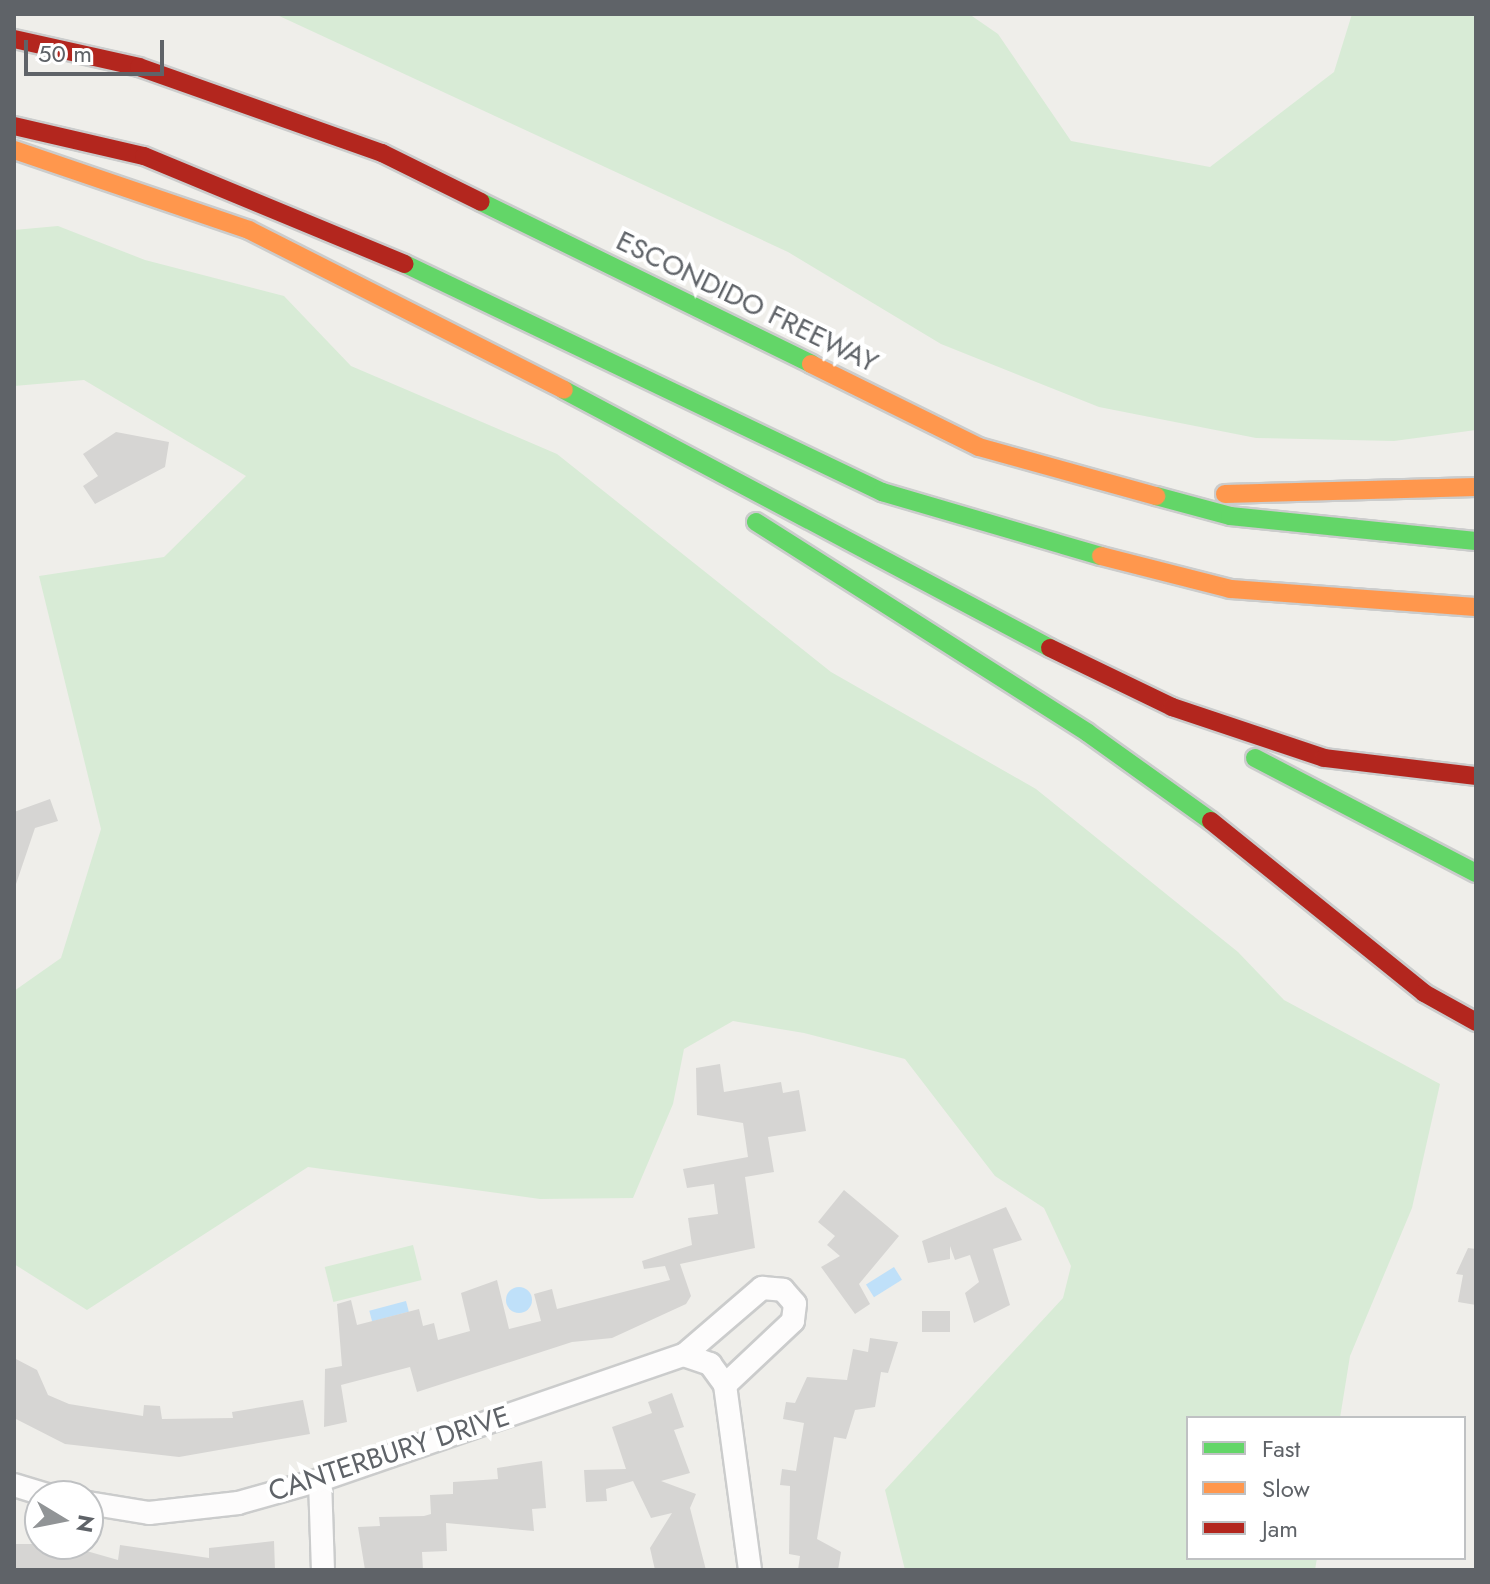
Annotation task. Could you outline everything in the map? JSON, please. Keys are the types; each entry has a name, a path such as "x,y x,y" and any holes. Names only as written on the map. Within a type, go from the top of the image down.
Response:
{"highway":[{"name":"ESCONDIDO FREEWAY","path":"14,39 139,67 382,153 979,447 1136,494 1361,535 1476,541"},
{"path":"14,126 144,156 365,245 882,492 987,527 1230,589 1476,607"},
{"path":"14,150 249,230 419,310 931,591 1172,707 1476,873"},
{"path":"574,396 712,494"},
{"path":"1136,494 1476,487"},
{"path":"1277,493 1410,512"},
{"path":"739,511 1088,733 1190,804 1424,993 1476,1022"},
{"path":"1172,707 1324,758 1476,776"}],"street":[{"path":"684,1355 762,1288 783,1290 795,1304 793,1321 725,1385"},
{"path":"684,1355 710,1364 725,1385 750,1570"},
{"name":"CANTERBURY DRIVE","path":"104,1506 149,1513 238,1503 320,1480 684,1355"},
{"path":"320,1480 323,1570"}],"green space":[{"path":"275,14 969,14 998,34 1071,141 1210,167 1334,72 1352,14 1476,14 1476,430 1394,441 1256,438 1099,407 941,344 788,252"},
{"path":"58,226 145,260 284,296 351,366 557,454 831,672 1036,789 1238,952 1284,1000 1440,1084 1412,1208 1350,1356 1340,1416 1186,1416 1186,1560 1317,1560 1315,1570 905,1570 885,1490 1063,1298 1071,1266 1044,1208 995,1176 905,1059 804,1033 733,1021 684,1049 673,1104 633,1198 540,1199 308,1167 87,1310 14,1264 14,991 61,958 101,829 39,576 164,557 246,476 84,380 14,386 14,230"},
{"path":"413,1245 422,1280 333,1302 325,1267"}],"water":[{"path":"894,1267 902,1280 874,1297 866,1284"},
{"path":"519,1287 528,1291 532,1300 528,1309 519,1313 510,1309 506,1300 510,1291"},
{"path":"406,1301 409,1312 372,1321 369,1311"}],"building":[{"path":"116,432 169,442 165,467 95,504 83,486 98,476 83,454"},
{"path":"50,799 58,821 35,828 14,890 14,812"},
{"path":"720,1064 724,1092 781,1082 783,1093 799,1090 806,1131 768,1137 774,1172 745,1177 755,1248 680,1264 691,1296 686,1304 612,1338 572,1342 417,1392 410,1367 341,1385 347,1422 324,1427 325,1369 342,1366 337,1304 351,1300 357,1325 419,1309 423,1326 434,1323 438,1340 470,1331 461,1293 497,1280 509,1329 541,1321 534,1294 552,1289 557,1309 670,1280 665,1266 644,1269 642,1261 692,1245 688,1218 718,1214 714,1184 687,1188 683,1169 748,1157 743,1123 697,1115 696,1068"},
{"path":"844,1190 899,1236 859,1284 870,1304 855,1314 821,1267 840,1256 827,1245 835,1236 818,1222"},
{"path":"1006,1207 1022,1240 993,1249 1010,1305 974,1323 965,1293 979,1282 970,1255 955,1260 950,1246 950,1259 928,1263 922,1241"},
{"path":"1468,1248 1476,1249 1476,1305 1458,1302 1463,1275 1456,1274"},
{"path":"922,1311 950,1311 950,1332 922,1332"},
{"path":"870,1338 898,1342 888,1373 881,1372 875,1407 855,1410 846,1439 834,1437 817,1539 841,1552 838,1570 798,1570 800,1556 789,1554 790,1486 780,1485 782,1469 796,1471 804,1423 783,1419 786,1402 795,1403 807,1377 847,1380 853,1349 868,1352"},
{"path":"14,1358 37,1370 48,1395 69,1404 143,1416 144,1405 160,1406 162,1419 233,1418 232,1412 303,1400 310,1434 179,1457 65,1444 14,1418"},
{"path":"672,1393 684,1427 674,1430 690,1473 661,1481 696,1494 690,1508 706,1570 655,1570 650,1548 672,1513 651,1518 633,1481 606,1489 607,1501 586,1502 584,1470 626,1469 612,1427 652,1413 648,1402"},
{"path":"542,1461 546,1508 532,1509 534,1531 446,1523 447,1551 422,1552 423,1570 365,1570 358,1527 380,1526 379,1517 431,1514 430,1495 453,1494 453,1482 498,1479 497,1468"},
{"path":"274,1541 275,1570 14,1570 14,1544 24,1544 24,1560 104,1560 104,1556 118,1560 120,1545 209,1558 209,1548"}],"traffic: fast":[{"path":"481,202 811,364"},
{"path":"405,264 882,492 1101,556"},
{"path":"564,390 1050,648"},
{"path":"1156,496 1230,516 1476,541"},
{"path":"756,522 1088,733 1211,821"},
{"path":"1255,758 1476,873"}],"traffic: slow":[{"path":"14,150 249,230 564,390"},
{"path":"811,364 979,447 1156,496"},
{"path":"1225,494 1476,487"},
{"path":"1101,556 1230,589 1476,607"}],"traffic: jam":[{"path":"14,39 139,67 382,153 481,202"},
{"path":"14,126 144,156 405,264"},
{"path":"1050,648 1172,707 1324,758 1476,776"},
{"path":"1211,821 1424,993 1476,1022"}]}
